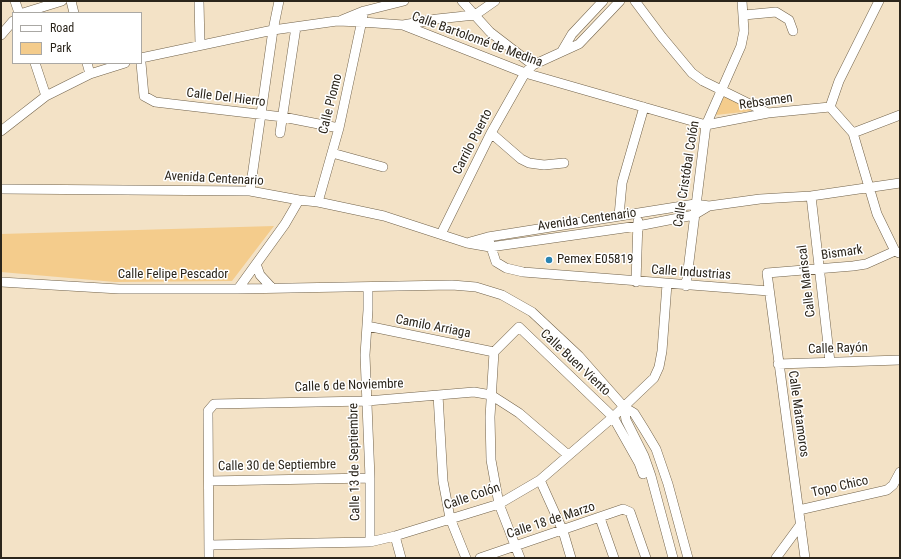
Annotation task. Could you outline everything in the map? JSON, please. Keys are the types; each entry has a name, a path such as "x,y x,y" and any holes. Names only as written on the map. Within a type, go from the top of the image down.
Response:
{"street":[{"path":"15,1 19,12"},
{"path":"26,12 62,1"},
{"path":"71,1 74,12"},
{"path":"199,1 200,45"},
{"path":"250,191 273,30 279,1"},
{"path":"337,21 364,11 404,1"},
{"path":"462,1 499,40 533,65"},
{"path":"403,25 437,19 475,15 495,1"},
{"name":"Carrilo Puerto","path":"441,234 491,133 525,73 533,65 562,50 571,49 579,44 620,1"},
{"path":"635,1 662,38 692,73 703,81 768,113"},
{"name":"Calle Cristóbal Colón","path":"686,286 706,125 741,46 744,31 742,1"},
{"path":"879,1 839,81 830,107 853,133 868,189 877,214 898,252"},
{"path":"562,50 572,34 601,3 608,13"},
{"name":"Calle Plomo","path":"318,202 339,128 364,11"},
{"path":"744,15 776,12 788,20 793,31"},
{"name":"Calle Bartolomé de Medina","path":"142,58 273,30 337,21 403,25 525,73 706,125"},
{"path":"1,35 12,22"},
{"path":"280,133 296,27"},
{"path":"35,64 46,96"},
{"path":"87,64 90,74"},
{"path":"1,130 46,96 90,74 122,64"},
{"name":"Calle Del Hierro","path":"141,64 144,96 155,102 260,116 283,117 339,128"},
{"path":"619,216 622,182 644,107"},
{"name":"Rebsamen","path":"706,125 768,113 830,107"},
{"path":"853,133 900,115"},
{"path":"491,133 521,159 529,163 544,166 564,163"},
{"path":"332,153 383,167"},
{"name":"Avenida Centenario","path":"466,243 505,234 567,226 695,204 709,206 760,199 811,196 868,189 900,183"},
{"name":"Avenida Centenario","path":"1,189 250,191 318,202 384,216 466,243 490,246 507,245 638,226 694,215 709,206"},
{"name":"Calle Mariscal","path":"811,196 818,269 830,362"},
{"name":"Calle Felipe Pescador","path":"1,282 119,289 238,288 285,224 299,200"},
{"path":"636,282 639,214"},
{"path":"567,226 569,236"},
{"path":"505,234 507,245"},
{"name":"Calle Industrias","path":"488,237 496,262 513,270 636,282 769,291"},
{"name":"Bismark","path":"767,273 866,264 898,252"},
{"path":"256,264 260,275 272,288"},
{"name":"Calle Matamoros","path":"767,273 805,558"},
{"name":"Calle Colón","path":"209,545 370,542 395,536 499,504 540,480 613,417 654,378 659,367 667,284"},
{"name":"Calle 13 de Septiembre","path":"368,286 365,355 370,478 370,542"},
{"path":"238,288 468,286 502,295 532,312 579,356 624,407 634,413 656,449 668,484 688,558"},
{"name":"Camilo Arriaga","path":"367,326 494,352"},
{"name":"Calle Buen Viento","path":"494,352 519,327 613,417 639,463 643,474"},
{"path":"494,352 491,395 491,454 499,504 520,558"},
{"name":"Calle Rayón","path":"778,364 900,360"},
{"name":"Calle 6 de Noviembre","path":"209,481 209,408 220,403 367,401 474,392 491,395"},
{"path":"438,394 443,481 450,518 466,558"},
{"path":"491,395 519,413 568,455"},
{"path":"624,407 626,420 642,451 651,476 673,558"},
{"name":"Topo Chico","path":"799,510 887,490 893,485 900,472"},
{"name":"Calle 30 de Septiembre","path":"209,481 370,478"},
{"path":"540,480 572,558"},
{"path":"209,481 209,558"},
{"name":"Calle 18 de Marzo","path":"480,558 623,509 630,512 646,558"},
{"path":"600,518 614,558"},
{"path":"776,558 801,524"},
{"path":"395,536 401,558"}],"green space":[{"path":"725,94 752,111 716,115"},
{"path":"274,226 232,281 115,282 1,272 1,234"}],"place":[{"name":"Pemex E05819","path":"549,260"}]}
